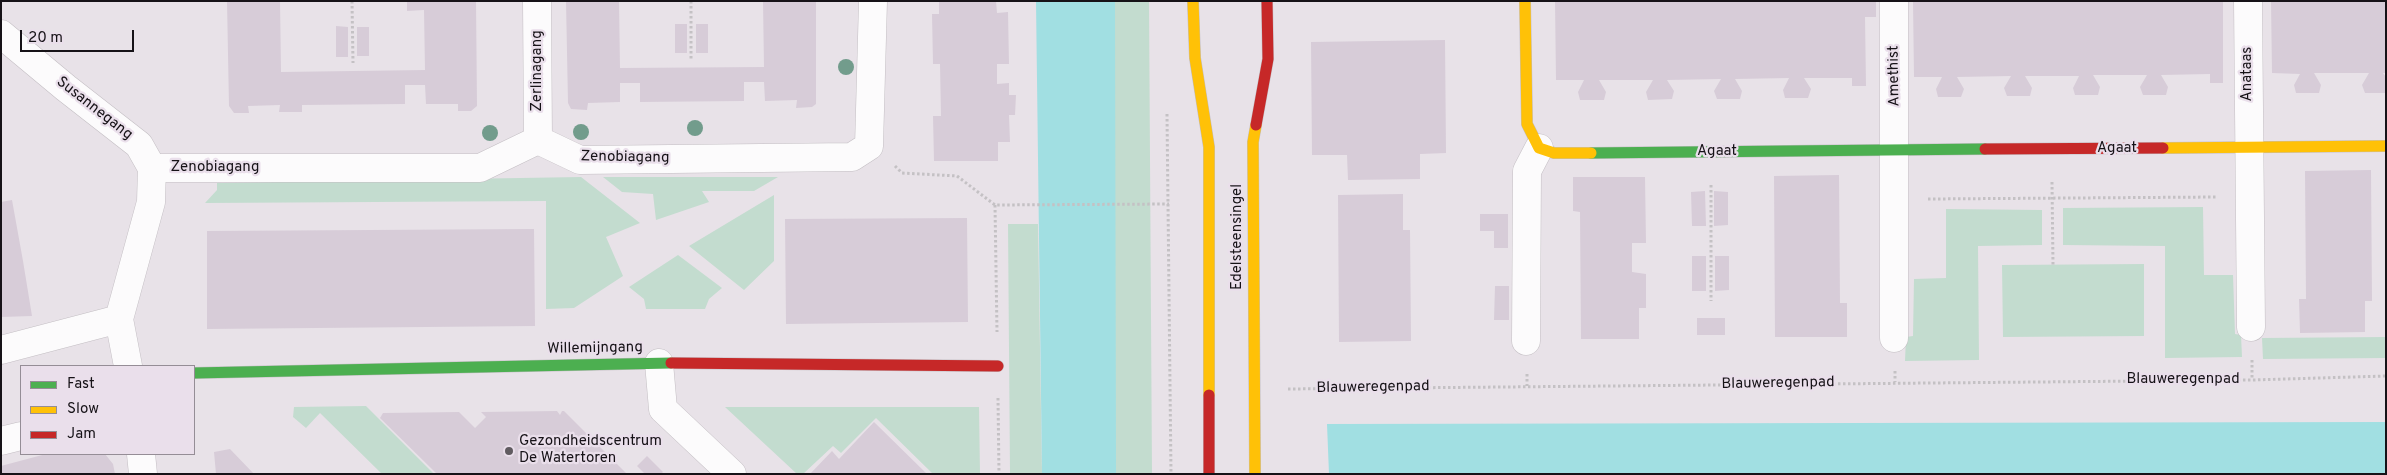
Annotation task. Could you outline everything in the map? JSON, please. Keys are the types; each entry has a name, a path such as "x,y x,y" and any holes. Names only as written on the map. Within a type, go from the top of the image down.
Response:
{"street":[{"name":"Zerlinagang","path":"537,1 538,140"},
{"path":"869,146 873,1"},
{"name":"Edelsteensingel","path":"1192,1 1195,58 1209,147 1209,474"},
{"name":"Edelsteensingel","path":"1255,474 1253,142 1268,59 1267,1"},
{"path":"1525,1 1527,124 1539,148 1527,171 1526,341"},
{"name":"Amethist","path":"1894,1 1896,150"},
{"name":"Anataas","path":"2235,148 2248,1"},
{"name":"Susannegang","path":"1,34 139,145 152,168"},
{"name":"Zenobiagang","path":"152,168 480,168 538,140 580,160 852,157 869,146"},
{"name":"Agaat","path":"1539,148 1554,153 2386,146"},
{"path":"2235,148 2251,327"},
{"path":"1894,338 1896,150"},
{"path":"128,365 119,319 151,202 152,168"},
{"path":"1,350 119,319"},
{"path":"659,363 663,409 732,474"},
{"name":"Willemijngang","path":"195,373 659,363 998,366"},
{"path":"1,441 20,436"},
{"path":"141,455 143,474"}],"path":[{"path":"352,1 353,63"},
{"path":"691,1 691,61"},
{"path":"1167,107 1170,474"},
{"path":"869,146 902,173 957,176 995,205 1169,204"},
{"path":"1924,200 2222,197 2235,148"},
{"path":"2051,149 2053,265"},
{"path":"1710,151 1711,300"},
{"name":"Blauweregenpad","path":"1254,389 2242,380 2386,376"},
{"path":"1170,389 1208,390"}],"green space":[{"path":"1115,1 1149,1 1152,474 1115,474"},
{"path":"581,177 640,223 606,237 623,276 574,308 546,309 546,201 205,203 217,190 217,183"},
{"path":"603,177 778,177 754,191 702,191 709,202 656,220 653,194 622,192"},
{"path":"774,195 774,261 744,290 689,246"},
{"path":"2203,207 2204,275 2233,275 2235,334 2241,335 2242,357 2165,358 2165,246 2063,245 2063,208"},
{"path":"1946,209 2042,210 2042,245 1978,246 1979,360 1905,361 1906,337 1913,336 1914,279 1946,278"},
{"path":"1008,224 1038,224 1042,474 1010,474"},
{"path":"678,255 722,288 709,299 705,309 646,309 644,299 629,287"},
{"path":"2144,264 2144,336 2003,337 2002,265"},
{"path":"2386,337 2386,358 2263,359 2262,338"},
{"path":"366,406 434,474 382,474 320,413 306,428 293,417 294,407"},
{"path":"725,407 979,407 980,474 933,474 876,418 841,453 833,446 803,474 797,474"}],"water":[{"path":"1036,1 1115,1 1116,474 1042,474"},
{"path":"2386,422 2386,474 1329,474 1327,424"}],"building":[{"path":"227,1 280,1 281,72 425,70 424,10 407,11 407,1 476,1 477,106 471,111 458,111 458,104 426,104 425,85 405,85 405,104 302,105 302,112 279,112 280,105 248,106 249,113 234,113 229,106"},
{"path":"566,1 619,1 620,68 764,67 763,1 816,1 816,104 812,107 796,108 797,100 765,101 764,82 744,82 744,101 640,102 640,83 620,83 620,102 588,103 587,110 571,109 568,103"},
{"path":"939,1 996,1 997,13 1008,12 1009,64 997,64 997,84 1009,83 1009,95 1016,95 1015,115 1009,115 1010,142 998,142 998,161 934,161 933,116 941,116 940,64 933,64 932,14 939,14"},
{"path":"1555,1 1876,1 1876,17 1865,17 1866,86 1852,86 1852,78 1804,78 1811,89 1808,98 1785,98 1783,90 1789,78 1735,79 1742,91 1740,99 1717,99 1714,91 1721,79 1667,80 1674,91 1672,99 1648,100 1646,92 1653,80 1599,80 1606,92 1604,100 1580,100 1578,92 1584,80 1556,80"},
{"path":"1913,1 2223,1 2223,83 2210,83 2210,74 2161,75 2168,87 2166,95 2143,95 2140,87 2147,75 2093,75 2100,87 2098,95 2075,95 2073,88 2079,76 2025,76 2032,88 2030,96 2007,96 2004,88 2011,76 1957,77 1964,89 1961,97 1938,97 1936,89 1942,77 1914,77"},
{"path":"2271,1 2386,1 2386,73 2383,73 2386,77 2386,93 2365,93 2362,85 2369,73 2314,73 2321,85 2319,93 2296,93 2294,85 2300,74 2272,73"},
{"path":"675,24 687,24 687,53 675,53"},
{"path":"696,24 708,24 708,53 696,53"},
{"path":"336,26 348,27 348,57 336,57"},
{"path":"357,27 369,27 369,56 357,56"},
{"path":"1445,40 1446,153 1420,154 1420,179 1348,180 1347,155 1312,155 1311,42"},
{"path":"2371,170 2372,301 2365,301 2365,332 2300,333 2299,299 2306,299 2305,171"},
{"path":"1839,175 1840,303 1847,303 1847,337 1775,337 1774,176"},
{"path":"1573,177 1645,177 1646,243 1632,243 1632,272 1646,274 1646,308 1639,308 1639,339 1581,339 1580,212 1573,211"},
{"path":"1705,191 1706,226 1692,226 1691,192"},
{"path":"1714,191 1728,192 1728,225 1714,226"},
{"path":"1403,194 1403,230 1410,230 1411,341 1339,342 1338,195"},
{"path":"12,200 32,316 1,317 1,202"},
{"path":"1480,214 1508,214 1508,248 1494,248 1494,231 1480,231"},
{"path":"967,218 968,322 786,324 785,219"},
{"path":"534,229 535,326 207,329 207,231"},
{"path":"1692,256 1706,256 1706,291 1692,291"},
{"path":"1715,256 1729,256 1729,290 1715,291"},
{"path":"1495,286 1509,286 1509,320 1494,320"},
{"path":"1697,318 1725,318 1725,335 1697,335"},
{"name":"Gezondheidscentrum De Watertoren","path":"557,411 560,415 564,411 627,474 437,474 380,418 383,413 459,412 475,428 486,417 481,412"},
{"path":"874,422 927,474 810,474 832,451 839,459"},
{"path":"230,449 254,474 216,474 214,452"},
{"path":"42,455 106,455 113,464 115,474 1,474 1,466"},
{"path":"647,456 663,472 661,474 645,474 637,466"}],"traffic: fast":[{"path":"1591,153 1985,149"},
{"path":"195,373 671,363"}],"traffic: slow":[{"path":"1193,1 1195,58 1209,147 1209,395"},
{"path":"1525,1 1527,124 1539,148 1554,153 1591,153"},
{"path":"1255,474 1253,142 1256,125"},
{"path":"2163,148 2386,146"}],"traffic: jam":[{"path":"1256,125 1268,59 1267,1"},
{"path":"1985,149 2163,148"},
{"path":"671,363 998,366"},
{"path":"1209,395 1209,474"}],"place":[{"name":"Gezondheidscentrum De Watertoren","path":"509,451"}]}
